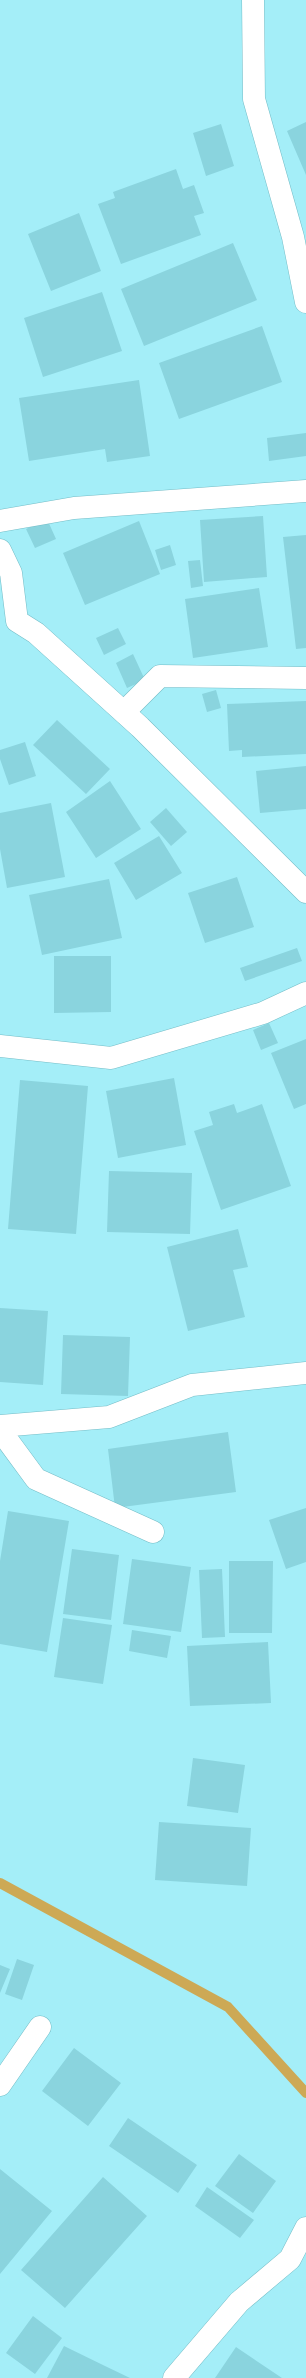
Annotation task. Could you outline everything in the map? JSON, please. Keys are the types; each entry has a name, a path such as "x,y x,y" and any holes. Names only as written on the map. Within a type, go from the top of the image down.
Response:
{"street":[{"path":"253,0 254,99 293,237 306,302"},
{"path":"0,521 74,508 306,492"},
{"path":"0,550 11,573 9,620 36,633 124,712 306,892"},
{"path":"124,712 160,676 306,678"},
{"path":"0,1046 111,1058 263,1014 306,993"},
{"path":"0,1426 109,1417 192,1385 306,1373"},
{"path":"0,1430 36,1479 152,1532"},
{"path":"0,2085 40,2027"},
{"path":"174,2378 239,2302 290,2259 306,2228"}],"building":[{"path":"306,122 306,175 287,131"},
{"path":"221,124 234,166 206,176 193,133"},
{"path":"176,169 183,189 194,185 204,213 194,216 201,235 121,264 98,204 115,198 113,192"},
{"path":"79,213 101,271 51,291 28,234"},
{"path":"233,243 257,300 144,346 121,289"},
{"path":"102,292 122,351 43,377 24,318"},
{"path":"262,326 282,382 179,419 159,363"},
{"path":"139,380 150,456 107,462 105,449 29,461 19,398"},
{"path":"306,433 306,456 269,461 267,438"},
{"path":"263,516 267,577 204,582 200,520"},
{"path":"47,519 56,539 35,548 26,529"},
{"path":"139,521 160,574 85,605 63,553"},
{"path":"306,535 306,648 296,649 283,537"},
{"path":"170,545 176,565 161,570 155,550"},
{"path":"200,560 203,586 191,588 188,561"},
{"path":"259,588 268,647 193,658 185,599"},
{"path":"118,628 126,644 104,655 96,638"},
{"path":"133,654 145,680 127,688 116,663"},
{"path":"216,690 221,708 207,712 202,694"},
{"path":"306,701 306,754 242,757 242,750 229,751 227,704"},
{"path":"57,720 110,769 86,794 33,745"},
{"path":"25,742 36,776 9,785 0,759 0,750"},
{"path":"306,766 306,809 260,813 256,771"},
{"path":"110,781 141,829 96,858 66,812"},
{"path":"51,803 65,877 7,888 0,849 0,813"},
{"path":"166,808 187,832 171,846 150,822"},
{"path":"159,836 182,873 136,900 114,863"},
{"path":"237,877 254,927 205,943 188,893"},
{"path":"109,879 122,938 42,955 29,895"},
{"path":"297,948 302,961 245,981 240,968"},
{"path":"54,956 111,956 111,1012 54,1013"},
{"path":"269,1023 278,1043 261,1050 253,1030"},
{"path":"306,1039 306,1104 294,1109 271,1053"},
{"path":"174,1078 186,1145 118,1158 106,1091"},
{"path":"20,1080 88,1086 76,1234 8,1229"},
{"path":"234,1104 237,1113 262,1104 291,1186 221,1210 194,1131 213,1125 209,1112"},
{"path":"109,1171 192,1173 190,1234 107,1232"},
{"path":"238,1229 248,1267 233,1270 245,1317 188,1331 167,1247"},
{"path":"0,1308 48,1311 43,1385 0,1382"},
{"path":"63,1335 130,1337 128,1396 61,1394"},
{"path":"228,1432 236,1492 115,1508 108,1449"},
{"path":"306,1508 306,1562 286,1569 269,1520"},
{"path":"8,1511 69,1521 47,1652 0,1644 0,1561"},
{"path":"72,1549 119,1555 111,1620 63,1614"},
{"path":"132,1559 191,1567 181,1632 123,1624"},
{"path":"229,1561 273,1561 272,1633 229,1633"},
{"path":"222,1569 225,1637 202,1638 199,1570"},
{"path":"63,1618 112,1625 103,1684 54,1677"},
{"path":"132,1630 171,1636 167,1658 129,1651"},
{"path":"268,1642 271,1703 190,1706 187,1646"},
{"path":"193,1758 245,1765 238,1813 187,1806"},
{"path":"159,1822 251,1828 247,1886 155,1880"},
{"path":"17,1959 34,1965 22,2000 5,1994"},
{"path":"0,1965 10,1969 0,1993"},
{"path":"74,2048 121,2083 88,2126 42,2091"},
{"path":"128,2118 197,2165 178,2193 109,2146"},
{"path":"239,2154 276,2181 253,2213 215,2186"},
{"path":"0,2169 52,2211 0,2274"},
{"path":"103,2177 147,2216 65,2308 21,2270"},
{"path":"207,2187 254,2220 240,2238 195,2206"},
{"path":"33,2316 62,2338 35,2374 6,2353"},
{"path":"64,2346 105,2366 130,2378 47,2378"},
{"path":"236,2347 282,2378 215,2378"}],"waterway":[{"path":"0,1883 228,2007 306,2093"}]}
